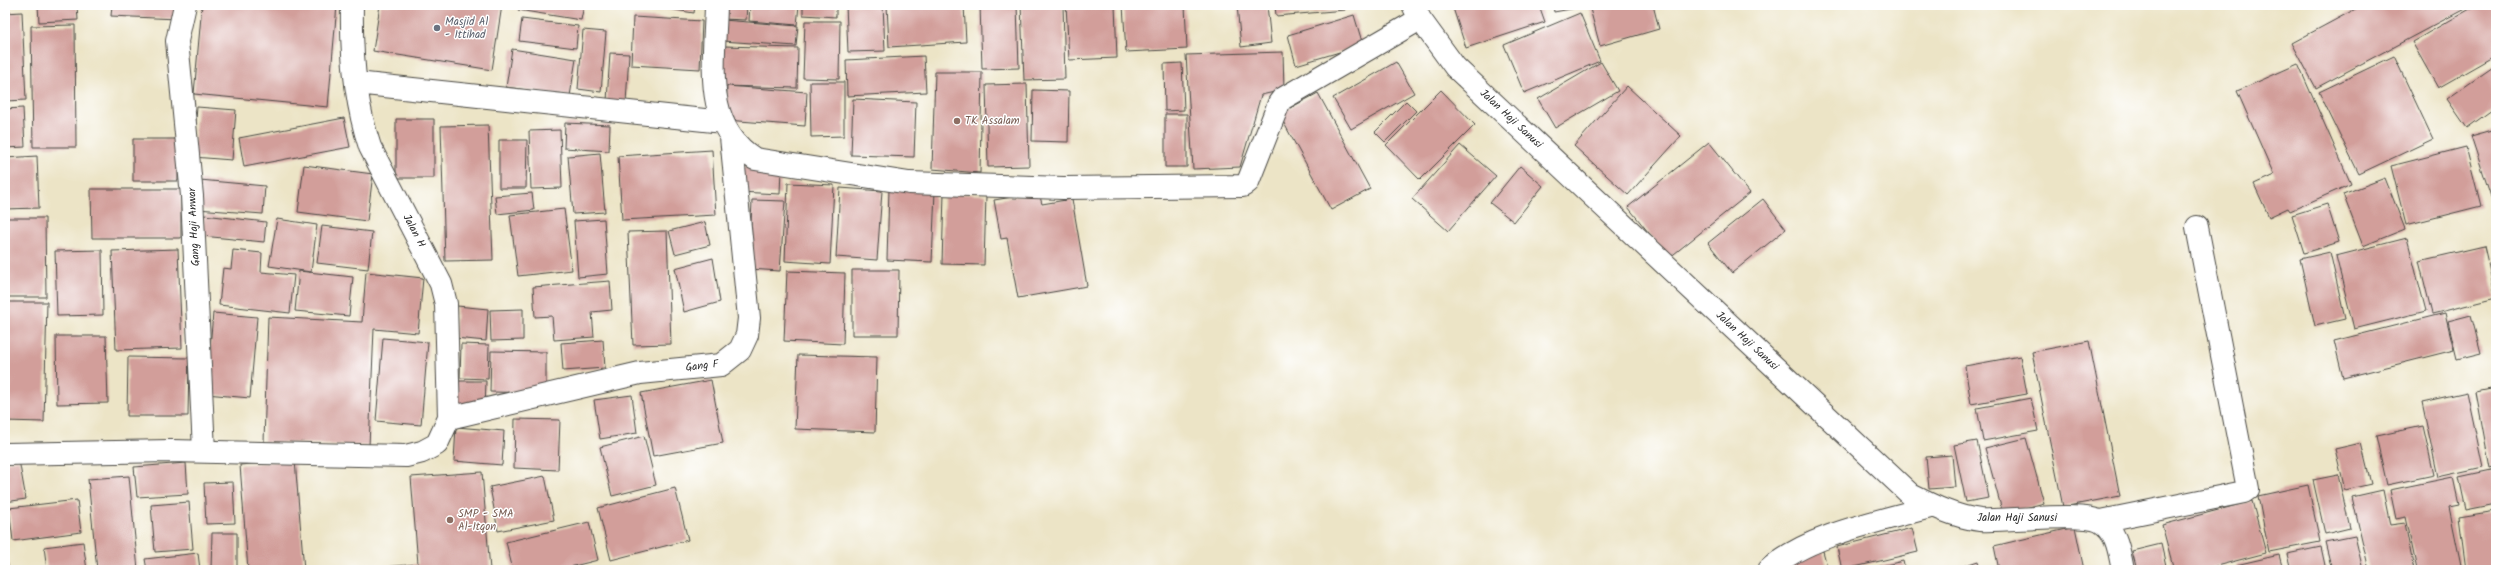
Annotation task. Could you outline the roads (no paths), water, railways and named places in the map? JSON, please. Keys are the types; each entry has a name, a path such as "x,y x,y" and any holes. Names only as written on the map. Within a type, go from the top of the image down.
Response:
{"street":[{"name":"Gang Haji Anwar","path":"185,5 177,41 192,196 204,451"},
{"name":"Jalan H","path":"204,451 406,456 422,452 436,444 449,418 446,304 441,284 370,147 363,126 356,83 352,5"},
{"path":"716,5 714,86 718,112 727,130 740,149 755,160 908,182 1063,188 1240,187 1248,182 1279,102 1282,98 1416,12"},
{"name":"Jalan Haji Sanusi","path":"1416,12 1455,67 1911,495 1941,510 1979,520 2084,518 2101,521 2244,492 2248,489 2197,227"},
{"path":"356,83 727,130"},
{"name":"Gang F","path":"449,418 640,373 721,365 740,350 747,335 749,318 727,130"},
{"path":"5,454 204,451"},
{"path":"1769,570 1789,554 1817,541 1934,506"},
{"path":"2101,521 2114,534 2123,570"}],"place":[{"name":"Masjid Al - Ittihad","path":"437,28"},
{"name":"TK Assalam","path":"957,121"},
{"name":"SMP - SMA Al-Itqon","path":"450,520"}]}
